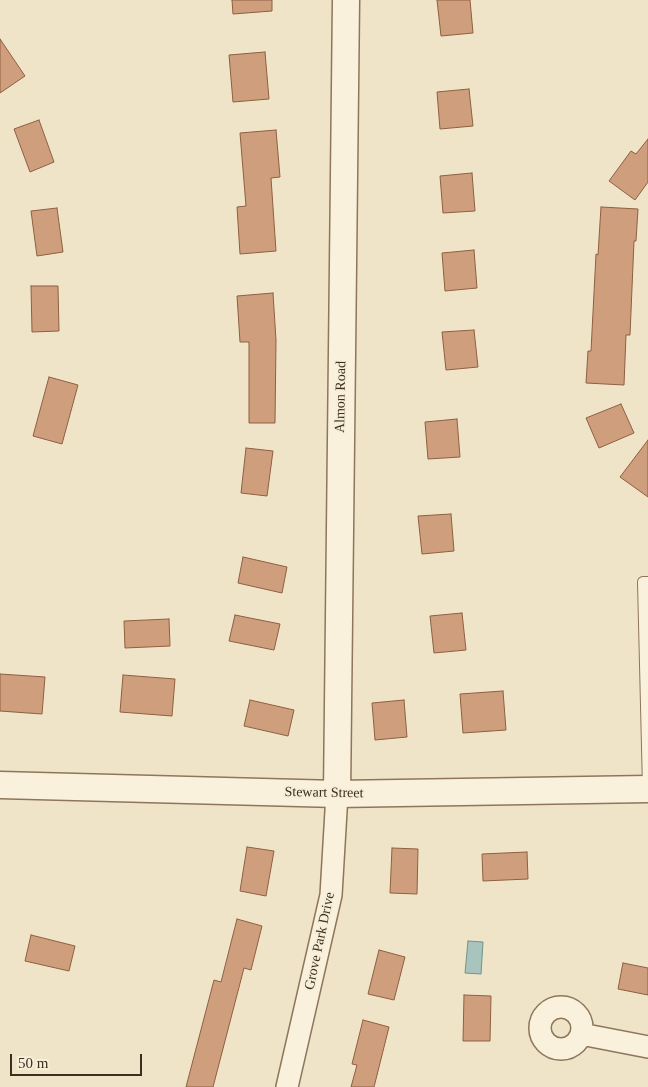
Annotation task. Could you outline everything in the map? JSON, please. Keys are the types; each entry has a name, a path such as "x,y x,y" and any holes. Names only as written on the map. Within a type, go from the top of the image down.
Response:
{"street":[{"name":"Almon Road","path":"337,794 346,0"},
{"name":"Stewart Street","path":"0,785 337,794 648,789"},
{"name":"Grove Park Drive","path":"287,1087 331,895 337,794"},
{"path":"581,1034 648,1047"}],"lane":[{"path":"648,582 643,582 648,789"}],"water":[{"path":"468,941 483,942 481,974 465,973"}],"building":[{"path":"232,0 272,0 272,11 233,14"},
{"path":"437,0 470,0 473,33 441,36"},
{"path":"0,39 25,76 0,93"},
{"path":"265,52 269,99 233,102 229,55"},
{"path":"469,89 473,126 440,129 437,92"},
{"path":"39,120 54,162 30,172 14,129"},
{"path":"276,130 280,177 271,178 276,251 240,254 237,207 246,206 240,133"},
{"path":"648,139 648,182 635,200 609,181 631,151 636,154"},
{"path":"472,173 475,211 443,213 440,176"},
{"path":"601,207 638,209 636,241 634,241 630,335 626,335 624,385 586,383 588,351 591,351 596,254 598,255"},
{"path":"57,208 63,252 37,256 31,211"},
{"path":"474,250 477,288 445,291 442,253"},
{"path":"31,286 58,286 59,331 32,332"},
{"path":"273,293 276,340 275,423 249,423 249,342 240,342 237,296"},
{"path":"474,330 478,367 446,370 442,332"},
{"path":"49,377 78,385 62,444 33,436"},
{"path":"621,404 634,433 599,448 586,418"},
{"path":"457,419 460,457 428,459 425,422"},
{"path":"648,440 648,497 620,477"},
{"path":"246,448 273,451 267,496 241,493"},
{"path":"451,514 454,551 422,554 418,516"},
{"path":"243,557 287,567 282,593 238,583"},
{"path":"462,613 466,650 434,653 430,616"},
{"path":"235,615 280,624 274,650 229,641"},
{"path":"169,619 170,646 125,648 124,621"},
{"path":"0,674 45,677 42,714 0,711"},
{"path":"123,675 175,679 172,716 120,712"},
{"path":"503,691 506,730 463,733 460,694"},
{"path":"250,700 294,710 288,736 244,726"},
{"path":"404,700 407,737 375,740 372,703"},
{"path":"247,847 274,851 266,896 240,891"},
{"path":"392,848 418,849 417,894 390,893"},
{"path":"527,852 528,879 483,881 482,854"},
{"path":"237,919 262,926 251,970 244,968 213,1087 186,1087 214,980 221,982"},
{"path":"31,935 75,946 69,971 25,961"},
{"path":"379,950 405,957 394,1000 368,994"},
{"path":"623,963 648,968 648,995 618,989"},
{"path":"464,995 491,996 490,1041 463,1041"},
{"path":"363,1020 389,1027 374,1087 351,1087 357,1065 352,1064"}]}
